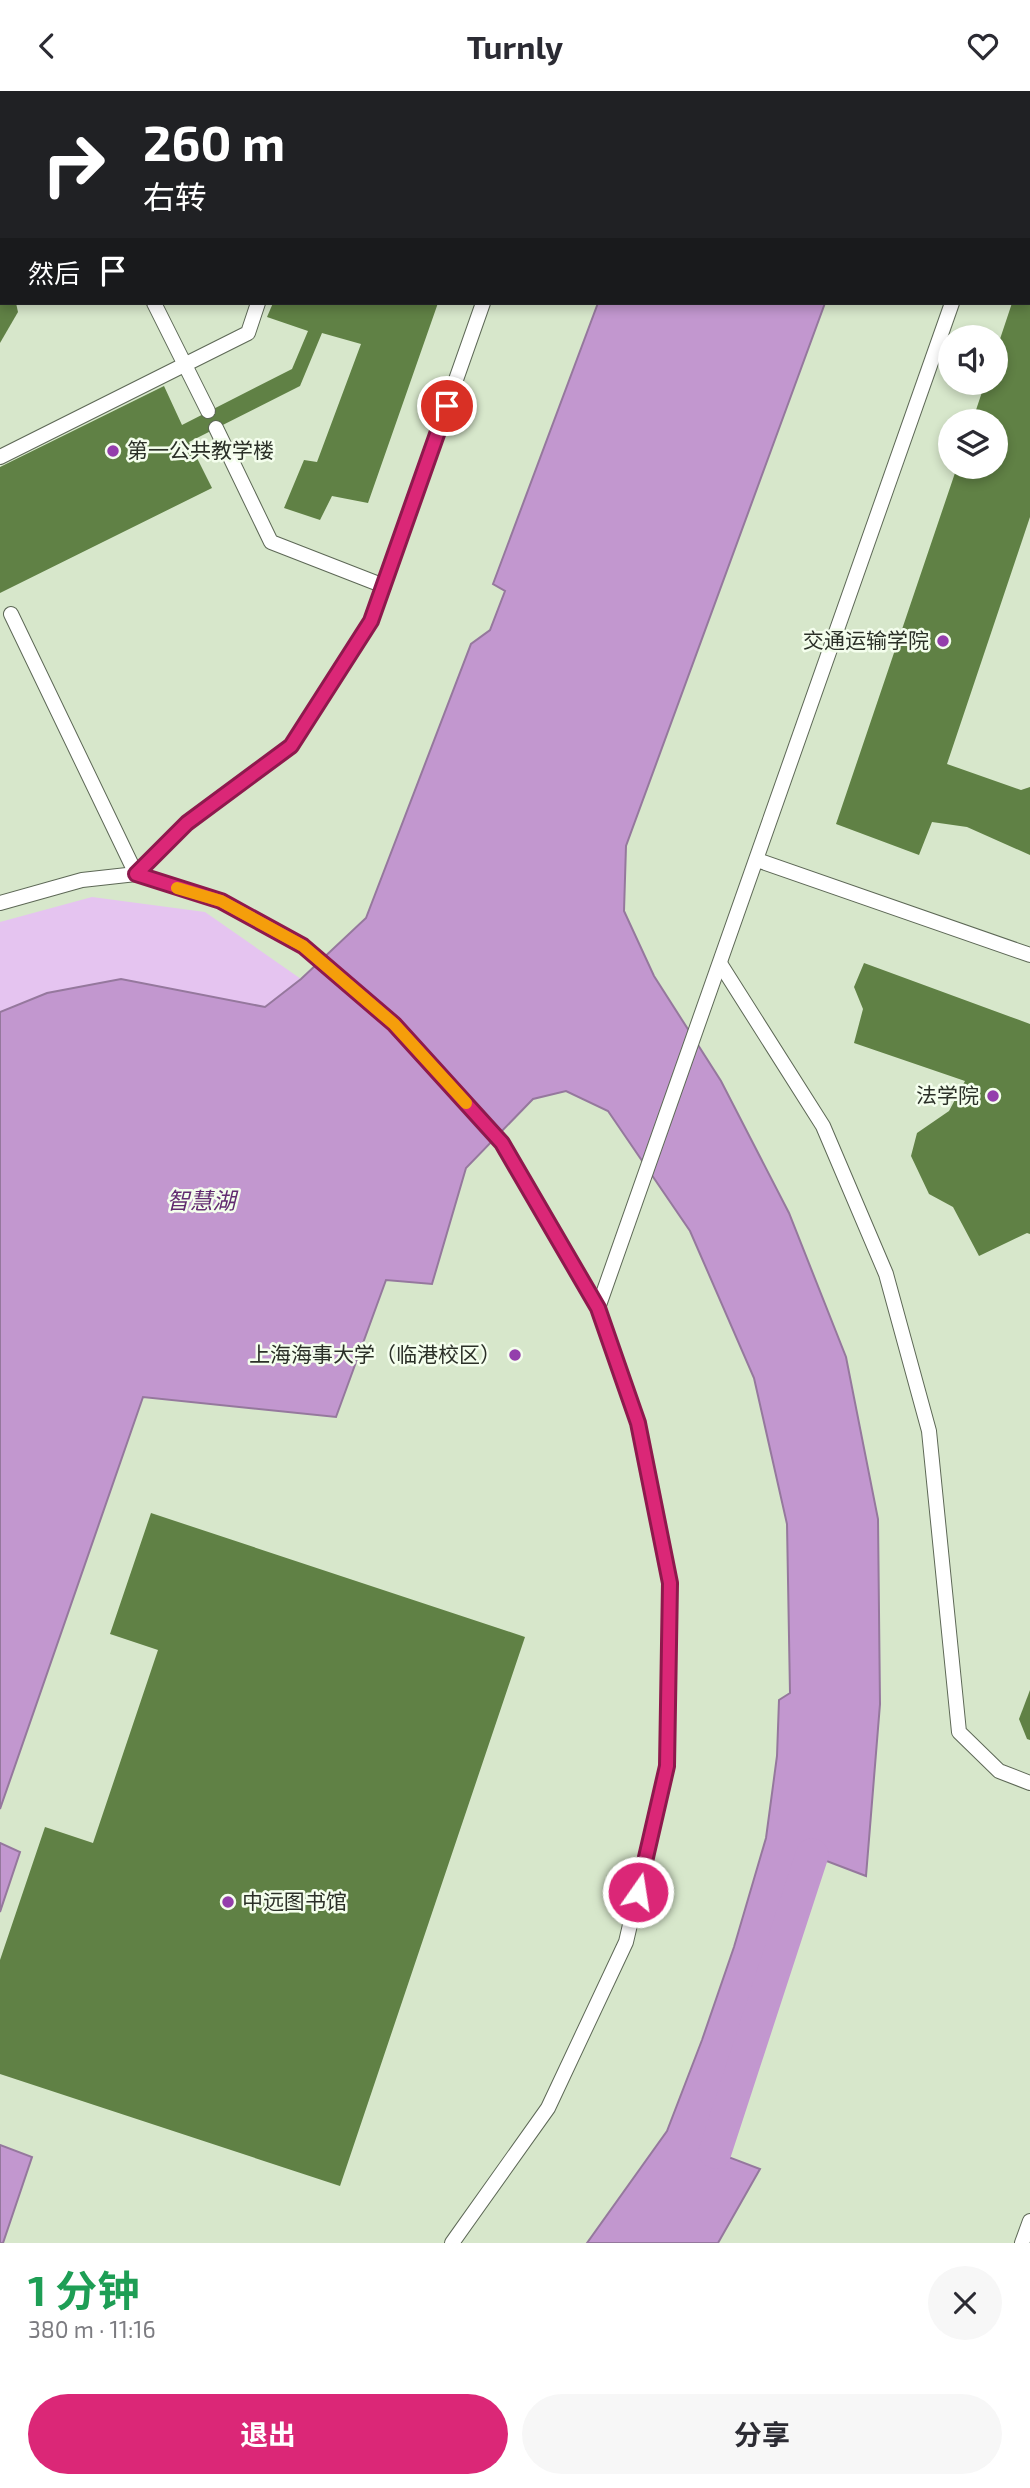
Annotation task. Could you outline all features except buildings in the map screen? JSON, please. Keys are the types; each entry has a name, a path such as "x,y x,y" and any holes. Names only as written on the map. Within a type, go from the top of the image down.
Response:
{"lane":[{"path":"155,305 208,411"},
{"path":"0,457 248,333 257,305"},
{"path":"136,874 187,823 291,746 371,621 483,305"},
{"path":"598,1308 951,305"},
{"path":"216,428 271,543 384,586"},
{"path":"11,614 136,874"},
{"path":"757,860 1030,955"},
{"path":"0,903 82,880 136,874 221,901 303,946 394,1024 502,1143 598,1308 638,1423 670,1583 667,1766 626,1942 548,2108 452,2243"},
{"path":"721,965 823,1126 886,1274 929,1431 959,1732 999,1772 1030,1783"},
{"path":"1022,2243 1030,2221"}],"shaded area":[{"name":"上海海事大学（临港校区）","path":"0,305 1030,305 1030,2243 0,2243"},
{"path":"92,897 205,912 301,979 265,1007 121,979 47,993 0,1012 0,922"}],"water":[{"name":"智慧湖","path":"597,305 824,305 626,846 624,911 654,976 721,1081 789,1213 846,1357 878,1519 880,1704 866,1876 811,1855 715,2152 760,2169 718,2243 587,2243 667,2131 734,1947 766,1838 777,1756 779,1700 790,1693 787,1524 754,1378 690,1231 608,1111 566,1091 533,1099 466,1168 432,1284 386,1280 336,1417 143,1397 0,1809 0,1012 47,993 121,979 265,1007 301,979 366,918 471,644 490,630 505,591 493,584"},
{"path":"0,1843 20,1852 0,1912"},
{"path":"0,2145 32,2157 3,2243 0,2243"}],"waterway":[{"path":"715,2152 812,1855"}],"slow traffic":[{"path":"177,888 221,901 303,946 394,1024 466,1103"}],"place":[{"name":"第一公共教学楼","path":"113,451"},
{"name":"交通运输学院","path":"943,641"},
{"name":"法学院","path":"993,1096"},
{"name":"上海海事大学（临港校区）","path":"515,1355"},
{"name":"中远图书馆","path":"228,1902"}],"route":[{"path":"447,406 371,621 291,746 187,823 136,874 221,901 303,946 394,1024 502,1143 598,1308 638,1423 670,1583 667,1766 638,1892"}]}
